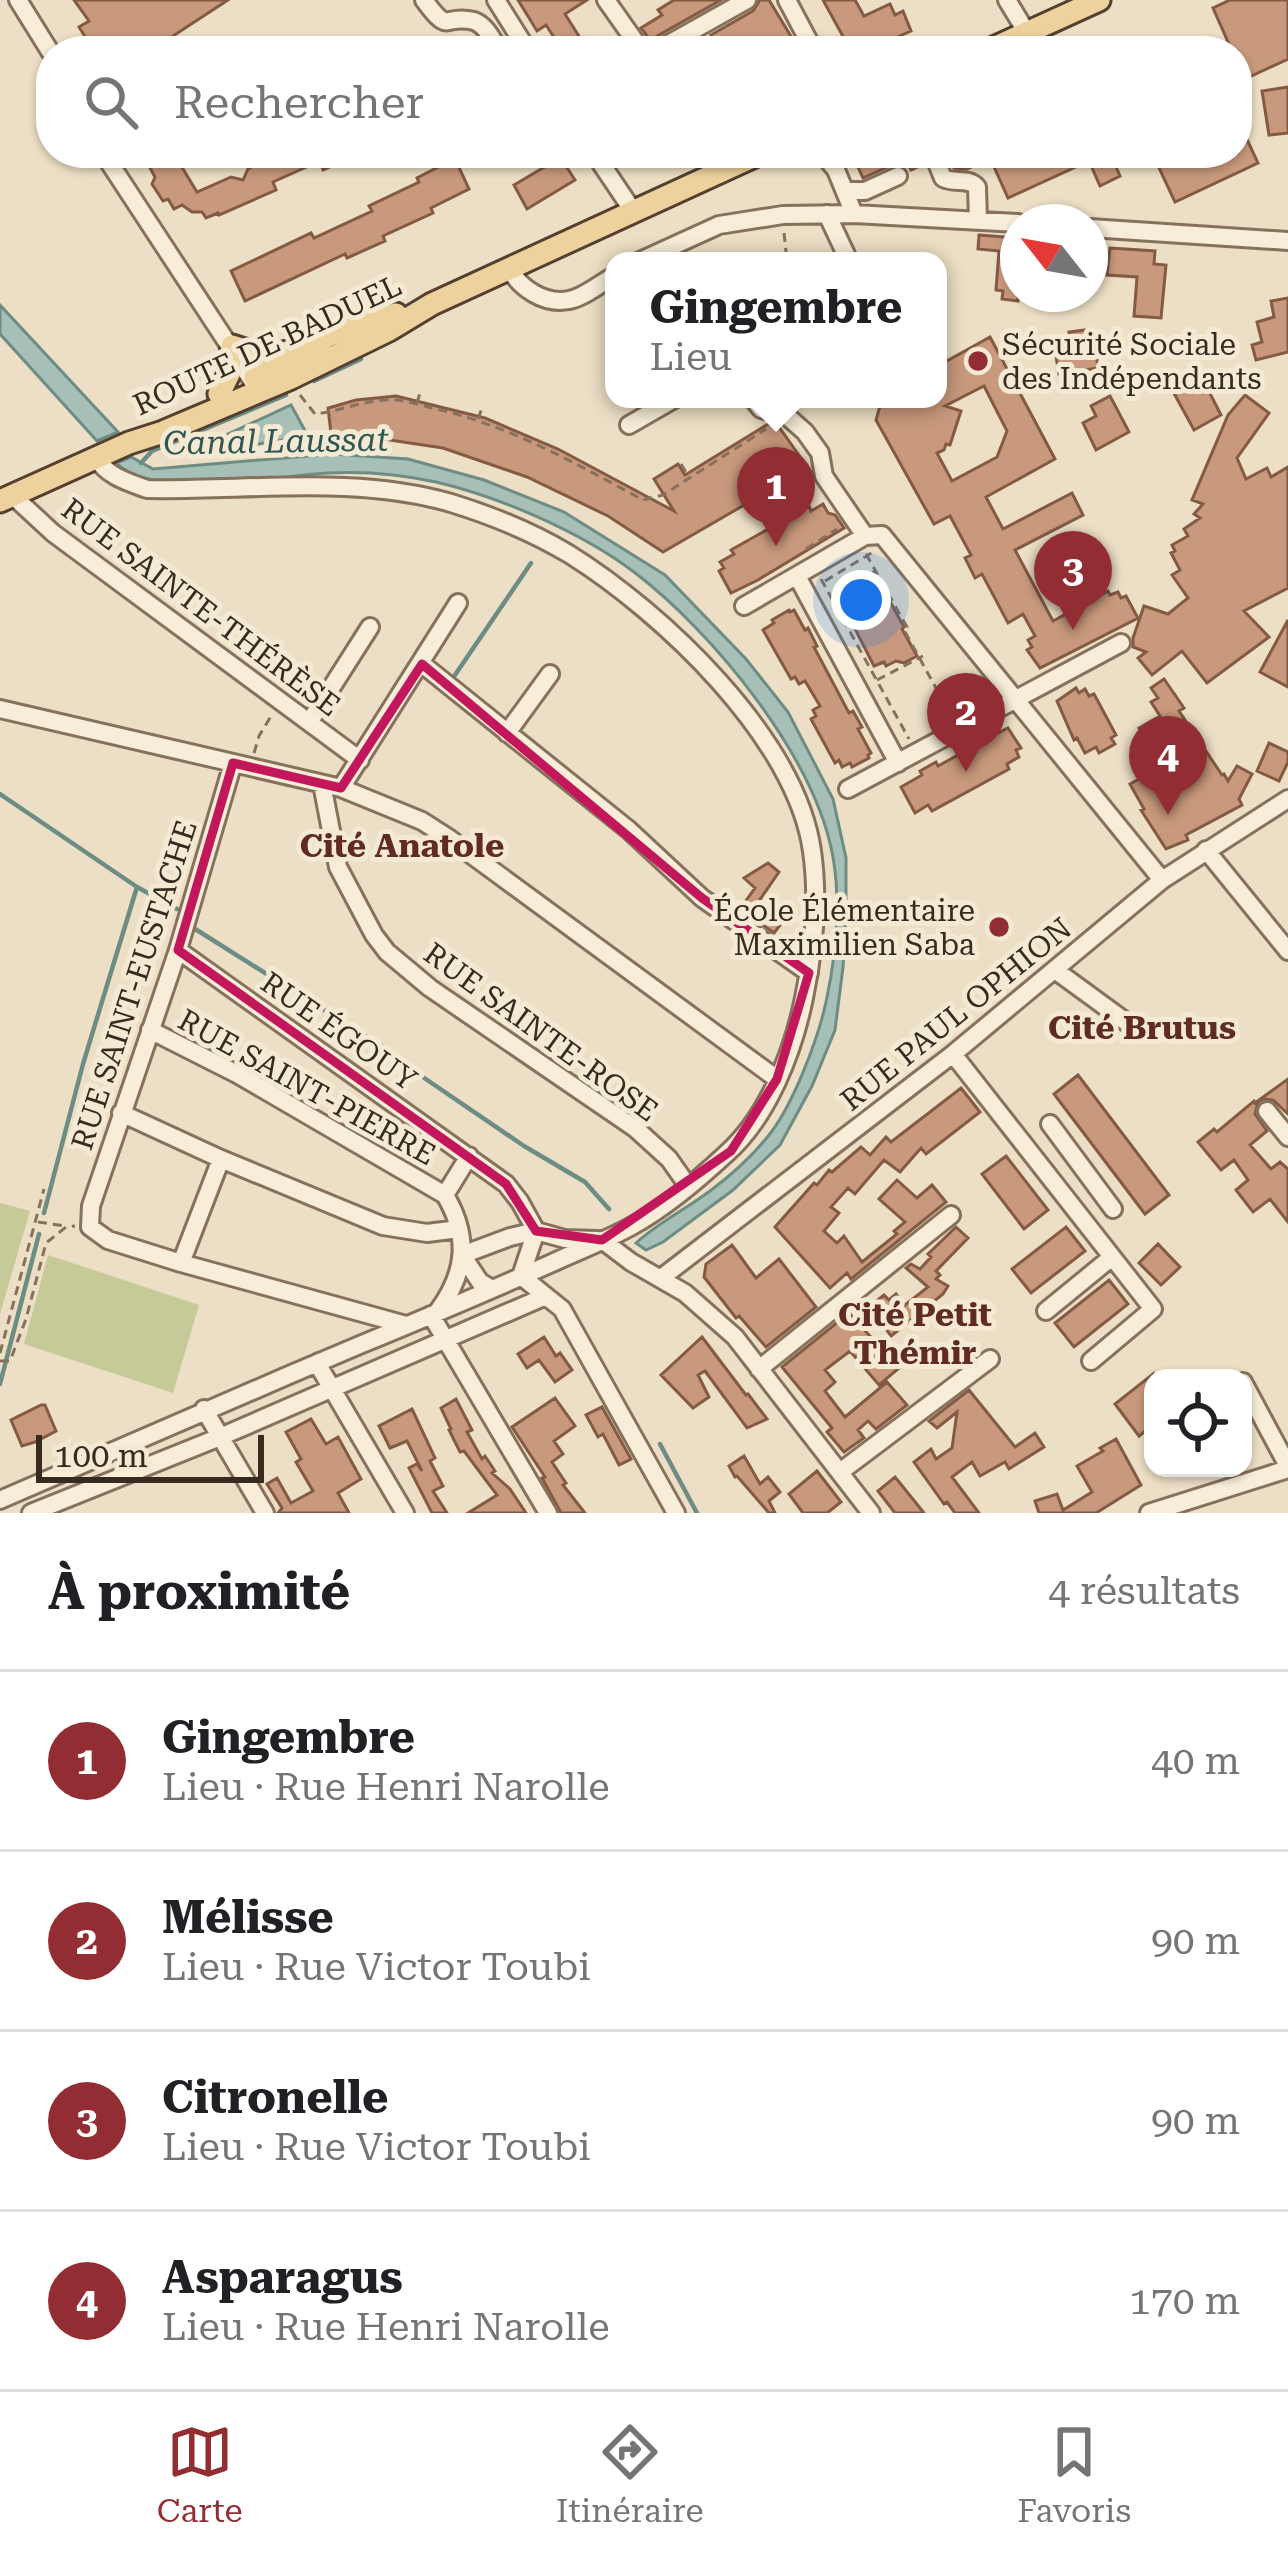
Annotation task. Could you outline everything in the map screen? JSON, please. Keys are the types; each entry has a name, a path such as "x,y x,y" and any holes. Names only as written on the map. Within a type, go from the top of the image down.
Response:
{"main road":[{"path":"1019,36 1099,0"},
{"name":"ROUTE DE BADUEL","path":"129,443 156,424 219,394 256,385 389,330 432,304 632,211 707,168"},
{"name":"ROUTE DE BADUEL","path":"6,498 163,432 396,314 432,304"},
{"path":"219,394 230,372 232,346 268,357 396,314"}],"street":[{"path":"18,0 40,36"},
{"path":"424,0 439,20 473,21 488,36"},
{"path":"496,0 519,36"},
{"path":"606,0 631,36"},
{"path":"683,36 747,0"},
{"path":"787,0 806,36"},
{"path":"1007,0 1027,32"},
{"path":"113,168 256,385"},
{"path":"604,168 632,211"},
{"path":"834,168 854,214"},
{"path":"940,168 944,178 977,187 978,221"},
{"path":"845,191 865,190 898,176"},
{"path":"827,214 845,252"},
{"path":"669,252 719,225 782,215 1000,222"},
{"path":"1108,229 1288,241"},
{"path":"509,268 526,290 547,298 570,301 605,281"},
{"path":"629,425 658,408"},
{"path":"760,408 787,416 805,432 820,453 824,476 867,544"},
{"path":"0,1500 635,1225 731,1151 751,1125 798,1027 816,915 812,849 796,796 772,751 744,711 692,654 615,586 564,551 449,503 361,489 300,486 148,489 101,467 99,455"},
{"name":"RUE SAINTE-THÉRÈSE","path":"6,498 360,760"},
{"path":"744,606 805,582 882,536 1162,880"},
{"path":"805,582 898,763"},
{"path":"332,786 360,760 458,603"},
{"path":"310,722 370,627"},
{"path":"848,789 1120,643"},
{"path":"422,664 629,830 702,898 809,973"},
{"path":"507,733 550,674"},
{"path":"0,709 332,786 422,821 777,1079"},
{"name":"RUE SAINT-EUSTACHE","path":"89,1224 121,1113 242,764"},
{"name":"RUE SAINTE-ROSE","path":"332,786 338,867 388,952 430,988 636,1129 669,1159 688,1186"},
{"name":"RUE PAUL OPHION","path":"661,1277 953,1054 1162,880 1288,799"},
{"path":"1206,850 1288,951"},
{"name":"RUE ÉGOUY","path":"178,950 506,1184 536,1231"},
{"path":"1054,970 1133,1027"},
{"name":"RUE SAINT-PIERRE","path":"150,1030 237,1074 445,1196 454,1210 463,1256"},
{"path":"953,1054 1153,1309 1091,1360"},
{"path":"1268,1111 1288,1137"},
{"path":"121,1113 383,1226 427,1233 459,1229"},
{"path":"1050,1124 1113,1209"},
{"path":"445,1196 469,1156"},
{"path":"181,1263 221,1159"},
{"path":"1055,1185 1080,1166"},
{"path":"759,1369 951,1215"},
{"path":"89,1224 108,1240 407,1325"},
{"path":"521,1276 536,1231"},
{"path":"434,1314 452,1291 463,1256 536,1231 565,1239 602,1240 661,1277 735,1337 840,1472 861,1509"},
{"path":"463,1256 480,1282 492,1289"},
{"path":"1046,1311 1112,1257"},
{"path":"521,1276 562,1309 676,1513"},
{"path":"21,1491 34,1512 546,1296"},
{"path":"434,1314 444,1339 548,1513"},
{"path":"840,1472 990,1359"},
{"path":"319,1362 405,1513"},
{"path":"1149,1513 1187,1507 1288,1467 1252,1399"},
{"path":"204,1409 265,1513"}],"path":[{"path":"783,223 786,252"},
{"path":"293,388 315,414 395,400 477,421 558,451 643,500 664,495 765,426"},
{"path":"417,404 420,393"},
{"path":"477,421 482,408"},
{"path":"681,464 691,478"},
{"path":"597,475 602,466"},
{"path":"634,495 639,486"},
{"path":"810,558 805,548 843,526"},
{"path":"867,544 867,556 955,723"},
{"path":"867,544 867,556"},
{"path":"805,582 823,582 867,556"},
{"path":"818,572 913,746"},
{"path":"865,687 922,657"},
{"path":"242,764 281,700"},
{"path":"0,1353 44,1189"},
{"path":"35,1222 89,1224"},
{"path":"0,1361 10,1361 46,1244 66,1226"}],"highlighted area":[{"path":"422,664 702,898 809,973 777,1079 731,1151 602,1240 536,1231 506,1184 178,950 233,763 341,788"}],"green space":[{"path":"0,1203 30,1211 0,1314"},
{"path":"48,1255 199,1305 173,1393 24,1344"}],"water":[{"path":"0,305 118,432 97,441 0,334"},
{"name":"Canal Laussat","path":"291,405 308,436 234,448 228,434"},
{"path":"332,454 408,459 484,480 564,512 665,575 746,659 788,712 833,799 846,858 843,967 835,1030 812,1086 780,1145 733,1190 646,1250 636,1243 718,1185 763,1142 804,1071 826,1002 836,930 833,857 823,819 783,739 696,628 634,572 565,530 486,497 409,477 342,472 186,484 134,474 116,463 131,457 153,469"}],"building":[{"path":"74,0 228,0 173,36 85,36 79,27 89,21"},
{"path":"518,0 587,0 565,14 579,36 553,36 546,25 537,31"},
{"path":"674,0 721,0 657,36 647,36 641,28 662,15 658,10"},
{"path":"760,0 769,0 791,36 711,35 753,11"},
{"path":"823,0 855,0 864,16 890,4 895,15 903,11 911,31 900,36 843,36"},
{"path":"1230,0 1288,0 1288,59 1252,76 1252,36 1225,36 1213,8"},
{"path":"1288,87 1288,133 1269,135 1262,91"},
{"path":"150,168 182,168 197,192 231,177 243,180 248,169 304,168 273,182 276,190 206,218 202,212 182,205 174,209 168,199 163,201 152,184 155,177"},
{"path":"436,168 459,168 469,189 431,208 433,213 383,236 385,241 347,258 345,254 245,301 231,271 311,233 314,238 372,211 369,206 419,182 417,178"},
{"path":"543,168 567,168 575,180 527,209 514,185"},
{"path":"858,168 885,168 863,178"},
{"path":"994,168 1074,168 1008,198"},
{"path":"1092,168 1117,168 1120,176 1100,186"},
{"path":"1159,168 1247,168 1175,202"},
{"path":"979,235 1000,237 1000,291 996,290 999,251 978,249"},
{"path":"1110,248 1155,251 1154,264 1166,265 1161,318 1134,316 1137,277 1108,275"},
{"path":"1288,298 1288,352 1256,360 1252,345 1262,342 1257,322 1274,317 1271,301"},
{"path":"1085,330 1087,340 1094,339 1098,368 1059,374 1054,345 1071,342 1069,332"},
{"path":"990,337 1055,459 986,497 1003,529 1072,493 1083,515 1015,550 1053,621 1108,591 1126,596 1138,618 1040,668 1027,650 1032,647 1028,640 1035,636 1023,614 1008,623 982,574 975,578 965,558 971,555 950,516 934,524 876,420 879,408 947,407 961,411 950,445 937,453 952,481 997,457 1007,431 984,386 947,405 947,361"},
{"path":"1191,370 1193,374 1198,370 1221,415 1194,430 1170,386"},
{"path":"1245,395 1269,413 1237,458 1246,479 1267,468 1271,477 1288,467 1288,588 1244,611 1269,637 1207,683 1182,651 1152,675 1138,658 1146,652 1133,647 1133,638 1144,606 1168,614 1188,598 1172,575 1180,570 1172,545 1188,536 1184,529 1200,518 1194,514 1203,504 1192,500 1228,415"},
{"path":"396,396 485,418 558,449 674,511 654,479 678,464 685,475 768,424 779,427 808,468 663,552 608,516 527,477 443,448 383,439 332,442 328,408"},
{"path":"1110,396 1129,432 1096,450 1083,423 1096,416 1091,406"},
{"path":"823,504 844,528 731,593 719,571 724,568 720,562 734,554 731,550 809,506 811,511"},
{"path":"874,572 917,656 904,663 874,666 853,625 862,615 847,586"},
{"path":"789,610 808,628 849,713 853,711 862,727 858,729 871,753 852,767 850,763 842,767 839,760 835,763 811,719 820,706 805,681 799,684 795,677 791,679 763,630"},
{"path":"1288,620 1288,687 1260,672"},
{"path":"1164,679 1184,708 1179,711 1222,775 1228,781 1237,766 1252,774 1239,799 1242,805 1166,849 1130,784 1143,777 1169,786 1139,728 1160,716 1151,702 1158,698 1151,688"},
{"path":"1076,688 1079,693 1085,689 1089,696 1094,694 1116,735 1111,738 1115,744 1099,753 1096,747 1085,753 1074,740 1057,701"},
{"path":"1008,728 1021,748 1016,750 1019,757 1007,764 1009,769 932,811 928,805 915,813 901,787 936,762 938,766 969,749 967,745"},
{"path":"1269,743 1288,752 1279,781 1257,771"},
{"path":"768,863 779,872 759,901 784,920 774,933 740,909 755,888 744,878"},
{"path":"1078,1075 1169,1195 1145,1214 1054,1094"},
{"path":"1288,1079 1288,1114 1273,1100 1258,1102 1255,1114 1267,1131 1250,1145 1271,1169 1280,1162 1288,1169 1288,1222 1270,1199 1253,1212 1236,1190 1248,1180 1234,1160 1221,1170 1198,1142"},
{"path":"961,1088 980,1112 926,1154 921,1148 900,1172 884,1160 855,1194 848,1188 831,1207 839,1213 824,1231 837,1243 844,1236 862,1262 905,1222 879,1199 897,1180 917,1198 932,1185 946,1202 851,1279 847,1273 830,1288 775,1227 829,1170 861,1147 870,1155 886,1137 891,1142"},
{"path":"1006,1156 1048,1210 1024,1229 982,1174"},
{"path":"956,1227 968,1238 936,1271 940,1275 936,1279 948,1286 891,1336 870,1306 884,1295 889,1300 896,1294 905,1305 928,1287 906,1268 911,1264 920,1269 931,1257 928,1254"},
{"path":"1066,1227 1085,1251 1031,1293 1012,1269"},
{"path":"1158,1244 1180,1267 1161,1285 1139,1263"},
{"path":"732,1245 756,1278 779,1259 816,1307 766,1347 704,1277 706,1264"},
{"path":"1109,1280 1128,1304 1074,1347 1055,1323"},
{"path":"849,1313 899,1368 879,1385 850,1351 825,1370 835,1382 825,1391 845,1417 887,1382 907,1405 876,1429 868,1421 858,1430 864,1438 844,1452 827,1432 832,1428 782,1367"},
{"path":"544,1337 572,1370 555,1382 539,1360 527,1368 518,1354"},
{"path":"702,1337 767,1419 747,1428 705,1371 698,1375 709,1397 693,1408 661,1375"},
{"path":"1144,1381 1144,1432 1139,1436 1115,1404"},
{"path":"969,1390 1015,1447 1035,1433 1044,1447 1009,1469 1005,1462 980,1476 972,1462 952,1477 979,1513 955,1513 914,1462 931,1449 936,1459 952,1448 957,1412 937,1428 929,1421"},
{"path":"555,1398 575,1426 554,1441 563,1454 552,1462 585,1513 561,1513 545,1477 512,1427"},
{"path":"456,1399 482,1459 485,1456 492,1473 526,1513 468,1513 497,1495 464,1451 460,1452 449,1430 441,1408"},
{"path":"41,1405 56,1431 22,1446 11,1420"},
{"path":"602,1407 631,1459 619,1465 603,1434 598,1437 586,1415"},
{"path":"412,1409 443,1486 433,1491 447,1513 432,1513 409,1468 417,1464 422,1471 407,1441 390,1448 379,1426"},
{"path":"311,1419 326,1444 338,1437 361,1479 338,1493 349,1513 278,1513 282,1508 267,1484 277,1478 291,1503 313,1491 286,1432"},
{"path":"1116,1439 1141,1485 1096,1513 1039,1513 1035,1501 1057,1494 1063,1510 1092,1492 1077,1466"},
{"path":"744,1456 760,1484 768,1477 780,1492 769,1501 775,1513 769,1513 729,1466"},
{"path":"817,1471 841,1502 827,1513 803,1513 789,1494"},
{"path":"895,1477 924,1513 895,1513 878,1491"}],"waterway":[{"path":"314,381 361,359"},
{"name":"Canal Laussat","path":"141,463 152,451 286,395"},
{"path":"455,675 531,563"},
{"path":"0,794 177,909"},
{"path":"44,1213 137,887"},
{"path":"192,927 585,1182 609,1209"},
{"path":"0,1384 39,1234"},
{"path":"660,1444 697,1513"}],"place":[{"name":"Sécurité Sociale des Indépendants","path":"978,361"},
{"name":"Gingembre","path":"776,546"},
{"name":"Citronelle","path":"1073,630"},
{"name":"Mélisse","path":"966,772"},
{"name":"Asparagus","path":"1168,815"},
{"name":"École Élémentaire Maximilien Saba","path":"999,927"}],"district":[{"name":"Cité Anatole","path":"402,845"},
{"name":"Cité Brutus","path":"1142,1027"},
{"name":"Cité Petit Thémir","path":"915,1333"}]}
